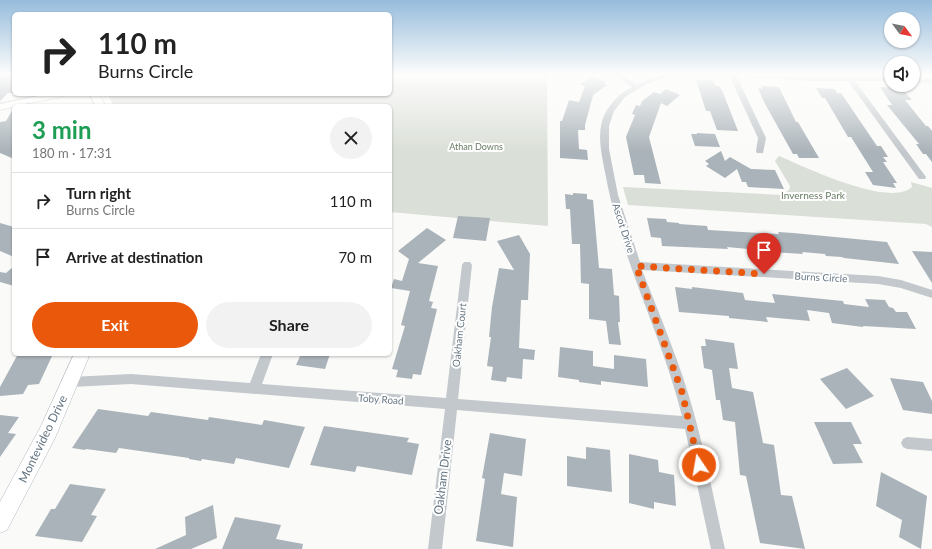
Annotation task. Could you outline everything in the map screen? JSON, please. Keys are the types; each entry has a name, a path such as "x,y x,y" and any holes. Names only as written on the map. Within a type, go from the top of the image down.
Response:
{"street":[{"path":"14,104 30,101"},
{"name":"Ascot Drive","path":"618,101 613,106 606,120 605,138 608,167 615,201 622,228 670,358 690,423 718,549"},
{"path":"744,101 762,138 760,151"},
{"path":"866,101 922,177"},
{"path":"0,107 12,104"},
{"name":"Oakham Court","path":"451,405 467,265"},
{"name":"Burns Circle","path":"636,266 878,280 908,286 932,294"},
{"name":"Montevideo Drive","path":"0,523 48,432 81,356"},
{"path":"254,389 266,356"},
{"name":"Toby Road","path":"71,382 131,379 690,423"},
{"name":"Oakham Drive","path":"435,549 451,405"},
{"path":"907,443 932,445"}],"green space":[{"name":"Athan Downs","path":"111,101 547,101 548,226 392,212 392,104 113,104"},
{"name":"Inverness Park","path":"779,156 847,184 885,193 901,192 912,187 911,182 932,188 932,227 926,224 628,205 623,187 782,195 789,190 790,186 775,161"}],"building":[{"path":"569,101 579,102 580,101 592,101 585,130 578,130 579,149 587,150 588,160 560,158 560,121 562,121"},
{"path":"642,101 673,101 667,106 661,103 649,137 661,184 645,183 644,175 634,175 626,137 635,115 632,114 636,105 640,106"},
{"path":"703,101 726,101 738,131 717,130 710,111 706,111"},
{"path":"763,101 786,101 796,122 798,122 819,158 799,158 797,154 793,154"},
{"path":"827,101 846,101 877,146 881,146 888,157 883,157 887,162 883,162 897,183 893,183 896,188 873,185 865,172 873,172 851,137 848,137"},
{"path":"889,101 906,101 926,126 928,126 932,131 932,162 926,154 923,154 916,144 919,144 887,105 892,105"},
{"path":"12,111 12,158 0,153 0,122 6,121"},
{"path":"691,134 715,134 720,147 695,146"},
{"path":"721,151 725,161 730,157 751,169 775,170 784,189 748,187 746,182 742,182 737,169 725,178 706,166 709,164 705,161"},
{"path":"573,193 587,194 587,199 593,200 599,268 612,269 614,295 619,296 620,322 618,322 621,345 609,344 606,321 589,319 589,284 581,283 580,244 572,244 570,209 566,209 565,194 573,195"},
{"path":"458,216 490,218 486,241 453,238"},
{"path":"647,218 666,219 667,222 679,224 707,226 708,230 779,234 778,232 793,233 887,242 899,264 802,252 803,254 772,252 773,254 749,252 748,249 727,247 728,249 662,246 661,238 651,237"},
{"path":"0,223 12,226 12,256 0,251"},
{"path":"427,228 446,240 418,263 438,266 429,301 433,302 431,308 437,309 421,375 413,374 412,379 396,377 398,370 392,369 405,326 401,325 410,291 392,288 394,279 402,281 409,259 398,251"},
{"path":"519,235 530,254 528,300 521,300 519,348 535,350 534,360 523,359 522,379 507,377 506,382 491,380 493,367 487,366 491,337 489,337 492,307 499,268 514,270 497,241"},
{"path":"912,251 932,252 932,283"},
{"path":"12,268 12,285 0,282 0,272 6,273"},
{"path":"675,287 692,289 692,287 743,293 745,300 775,303 772,294 843,301 844,304 869,307 865,299 885,300 889,307 893,308 896,312 907,312 916,329 863,327 832,323 829,313 807,310 810,321 766,317 768,322 729,318 729,316 679,312"},
{"path":"705,339 734,343 738,369 729,368 732,388 753,392 763,443 774,445 781,495 792,496 805,549 760,543 746,476 740,475 735,422 723,420 720,400 716,400 712,370 704,368 701,346 706,346"},
{"path":"560,347 593,351 593,366 614,369 614,355 646,359 648,387 601,381 601,385 558,377"},
{"path":"17,356 52,356 39,384 28,385 23,394 0,396 0,387"},
{"path":"300,356 329,356 325,369 296,365"},
{"path":"847,368 874,396 846,409 820,379"},
{"path":"890,378 923,382 932,401 932,414 903,410"},
{"path":"98,409 148,416 151,412 208,420 209,417 262,425 264,420 305,427 289,468 236,458 234,464 202,459 201,461 119,448 116,453 72,448"},
{"path":"0,415 19,417 8,433 16,434 0,457"},
{"path":"814,422 851,422 862,444 853,444 863,463 833,464"},
{"path":"324,426 409,438 407,442 419,444 412,475 357,466 355,472 310,465"},
{"path":"490,433 526,439 522,476 504,473 501,494 517,497 513,547 476,541 485,479 482,478"},
{"path":"586,447 610,450 612,492 567,486 567,456 586,459"},
{"path":"629,454 658,460 659,472 674,475 676,506 654,502 654,509 629,503"},
{"path":"881,472 927,496 921,549 899,537 902,520 876,506"},
{"path":"70,484 106,489 91,515 97,516 82,542 35,536 51,509 55,509"},
{"path":"213,505 217,538 191,549 155,549 186,535 185,517"},
{"path":"235,517 281,525 276,539 303,544 302,549 222,549"}],"route":[{"path":"699,465 682,392 636,266 764,274"}]}
